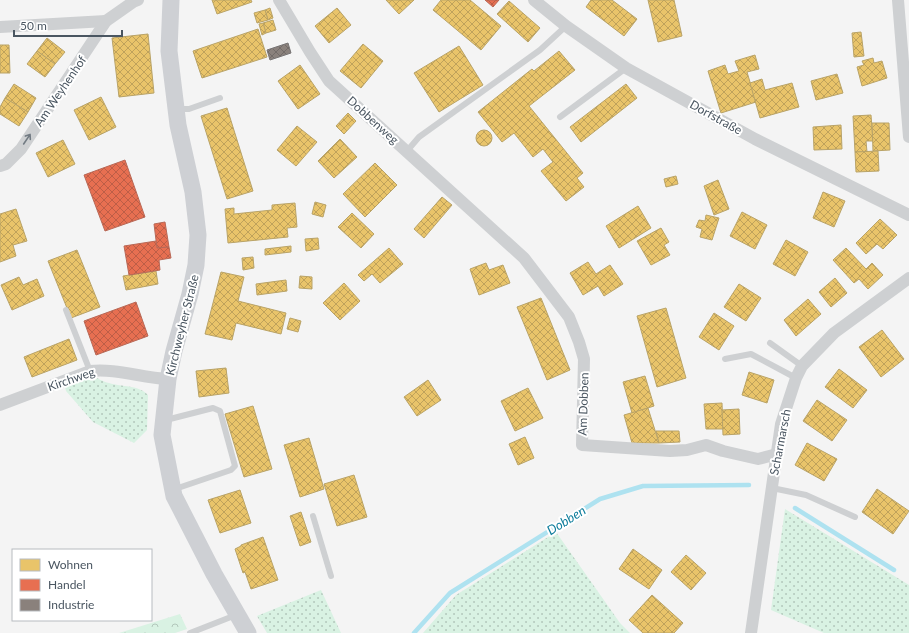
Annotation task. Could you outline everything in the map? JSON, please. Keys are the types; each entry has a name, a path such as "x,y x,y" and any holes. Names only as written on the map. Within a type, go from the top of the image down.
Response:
{"main road":[{"name":"Kirchweyher Straße","path":"171,0 169,51 178,125 194,192 198,235 196,265 190,294 168,378 162,435 174,496 214,574 248,633"}],"street":[{"name":"Am Weyhenhof","path":"0,166 6,164 21,149 106,21 138,0"},
{"name":"Dobbenweg","path":"279,0 329,81 487,223"},
{"name":"Dorfstraße","path":"534,0 566,26 626,68 755,139 909,215"},
{"path":"902,7 909,137"},
{"path":"0,27 106,21"},
{"name":"Am Dobben","path":"487,223 524,258 569,317 584,359 582,445 670,451 687,450 706,446 758,459 777,454"},
{"name":"Scharmarsch","path":"750,633 781,424 796,378 802,366 834,333 909,278"},
{"name":"Kirchweg","path":"0,405 90,371 101,369 157,378 168,378"}],"lane":[{"path":"407,151 420,137 540,50 566,26"},
{"path":"560,117 626,68"},
{"path":"176,109 189,109 220,98"},
{"path":"66,310 90,371"},
{"path":"770,343 802,366"},
{"path":"725,359 751,354 796,378"},
{"path":"164,421 213,408 220,411 235,466 231,470 173,490"},
{"path":"772,488 806,495 855,517"},
{"path":"313,516 331,576"},
{"path":"190,633 237,614"}],"green space":[{"path":"92,376 114,384 140,389 148,395 147,430 134,443 93,422 66,391 65,387"},
{"path":"785,509 909,585 909,633 824,633 771,610"},
{"path":"556,532 620,623 630,633 423,633 456,595"},
{"path":"321,590 341,633 267,633 257,616"},
{"path":"180,614 187,629 175,633 119,633"}],"building: Wohnen":[{"path":"212,0 251,0 252,2 217,14"},
{"path":"386,0 414,0 399,14"},
{"path":"441,0 470,0 501,26 481,50 433,10"},
{"path":"591,0 612,0 637,19 624,36 586,7"},
{"path":"648,0 674,0 682,36 658,42"},
{"path":"509,1 540,28 528,42 497,14"},
{"path":"270,8 273,18 268,20 265,10"},
{"path":"337,8 351,25 329,43 315,26"},
{"path":"265,10 268,20 257,23 254,13"},
{"path":"273,20 276,30 266,33 263,23"},
{"path":"263,23 266,33 262,35 259,24"},
{"path":"258,29 267,57 202,78 193,51"},
{"path":"861,32 864,56 854,57 852,33"},
{"path":"148,34 154,93 119,97 112,38"},
{"path":"47,38 65,52 55,64 37,51"},
{"path":"363,44 383,61 361,88 340,71"},
{"path":"0,45 9,45 10,73 0,73"},
{"path":"459,46 483,85 439,112 414,73"},
{"path":"37,51 55,64 45,77 27,64"},
{"path":"559,51 575,70 529,106 583,173 577,178 584,187 566,201 541,171 553,162 543,149 533,157 514,133 502,142 478,112 532,69 534,71"},
{"path":"755,55 759,69 747,72 756,102 721,113 708,71 725,65 728,74 739,71 735,61"},
{"path":"873,58 874,63 882,61 887,78 862,86 857,67 864,65 862,61"},
{"path":"300,65 320,94 298,109 278,81"},
{"path":"837,74 843,93 816,100 811,81"},
{"path":"762,79 765,90 792,83 799,107 760,118 750,83"},
{"path":"14,84 36,98 28,112 5,98"},
{"path":"626,84 637,98 581,142 570,127"},
{"path":"101,97 116,127 89,140 74,110"},
{"path":"5,98 28,112 19,126 0,114 0,107"},
{"path":"227,108 253,191 227,199 201,116"},
{"path":"348,113 356,121 344,134 336,126"},
{"path":"871,115 873,141 866,141 867,152 855,152 853,116"},
{"path":"872,123 889,123 890,150 873,151"},
{"path":"841,125 842,149 814,150 813,127"},
{"path":"297,126 317,142 296,166 277,150"},
{"path":"484,130 491,135 492,138 487,145 484,146 477,141 476,138 481,131"},
{"path":"340,139 357,157 334,178 318,161"},
{"path":"63,140 75,164 48,177 36,153"},
{"path":"878,151 879,171 856,172 855,152"},
{"path":"375,163 397,185 365,217 343,194"},
{"path":"676,176 678,184 666,187 664,179"},
{"path":"718,180 729,209 714,215 704,186"},
{"path":"823,192 845,201 834,227 813,218"},
{"path":"442,197 452,205 424,238 414,229"},
{"path":"315,202 326,205 323,217 312,214"},
{"path":"295,203 297,227 287,228 288,237 228,243 225,209 234,208 234,214 272,210 272,205"},
{"path":"638,206 651,228 619,248 606,226"},
{"path":"16,209 27,241 13,245 16,256 0,262 0,214"},
{"path":"742,212 767,225 755,249 730,236"},
{"path":"352,213 374,234 361,248 338,227"},
{"path":"706,215 719,218 712,240 700,237 702,229 696,227 699,220 705,221"},
{"path":"880,219 897,235 883,249 877,244 866,254 856,243"},
{"path":"661,228 669,242 664,245 670,255 651,265 637,241"},
{"path":"318,238 319,249 306,251 305,239"},
{"path":"786,240 808,252 795,276 773,264"},
{"path":"291,246 291,252 265,255 265,249"},
{"path":"389,248 403,264 380,283 372,274 364,281 358,275"},
{"path":"846,248 866,269 872,263 883,275 868,289 859,279 854,283 833,260"},
{"path":"77,250 100,307 71,318 48,261"},
{"path":"253,257 254,268 243,270 242,258"},
{"path":"588,262 596,274 610,265 623,284 604,296 598,286 583,295 570,273"},
{"path":"486,263 489,270 503,265 510,283 479,295 470,269"},
{"path":"156,271 158,284 126,290 123,276"},
{"path":"221,272 244,277 238,301 286,313 281,334 236,323 232,340 205,334"},
{"path":"300,276 312,277 312,289 299,288"},
{"path":"19,277 23,285 37,279 44,296 12,310 1,285"},
{"path":"835,278 847,293 831,307 819,292"},
{"path":"286,280 287,291 257,295 256,284"},
{"path":"344,283 360,301 340,320 323,303"},
{"path":"739,284 761,298 746,321 724,307"},
{"path":"541,298 570,370 547,380 517,307"},
{"path":"808,299 821,314 796,336 784,320"},
{"path":"666,308 686,378 657,387 637,316"},
{"path":"714,313 734,326 719,350 699,337"},
{"path":"290,318 301,321 298,332 287,329"},
{"path":"882,330 904,359 881,377 859,347"},
{"path":"69,339 77,360 32,377 24,357"},
{"path":"226,368 229,393 199,397 196,371"},
{"path":"839,369 867,390 853,408 825,387"},
{"path":"749,372 774,380 767,403 742,395"},
{"path":"645,376 654,406 632,413 623,382"},
{"path":"428,380 441,400 417,416 404,397"},
{"path":"528,388 543,418 515,431 501,401"},
{"path":"817,400 847,420 832,441 803,421"},
{"path":"722,403 723,429 706,429 704,404"},
{"path":"253,406 272,469 244,477 225,414"},
{"path":"648,408 659,443 632,443 624,415"},
{"path":"739,409 740,434 723,435 722,410"},
{"path":"656,431 679,431 680,442 659,443"},
{"path":"525,437 534,458 518,465 509,444"},
{"path":"309,438 324,489 300,497 284,445"},
{"path":"807,443 837,459 824,481 795,465"},
{"path":"354,475 367,517 337,526 324,484"},
{"path":"877,489 909,511 893,534 862,512"},
{"path":"240,490 251,523 220,533 208,500"},
{"path":"301,512 311,542 300,546 290,516"},
{"path":"263,537 278,580 251,589 245,572 243,573 235,549 241,545"},
{"path":"633,549 662,570 649,589 619,569"},
{"path":"686,555 706,573 691,590 671,572"},
{"path":"652,595 683,623 674,633 643,633 629,620"}],"building: Handel":[{"path":"485,0 499,0 493,7"},
{"path":"125,160 145,217 105,231 84,175"},
{"path":"165,222 169,247 157,248 154,224"},
{"path":"156,241 157,248 169,247 171,258 159,260 160,270 129,275 124,246"},
{"path":"136,302 148,336 96,355 84,321"}],"building: Industrie":[{"path":"288,43 291,53 270,60 267,50"}],"waterway":[{"name":"Dobben","path":"414,633 450,593 600,499 643,486 749,485"},
{"name":"Dobben","path":"795,508 894,570"}]}
